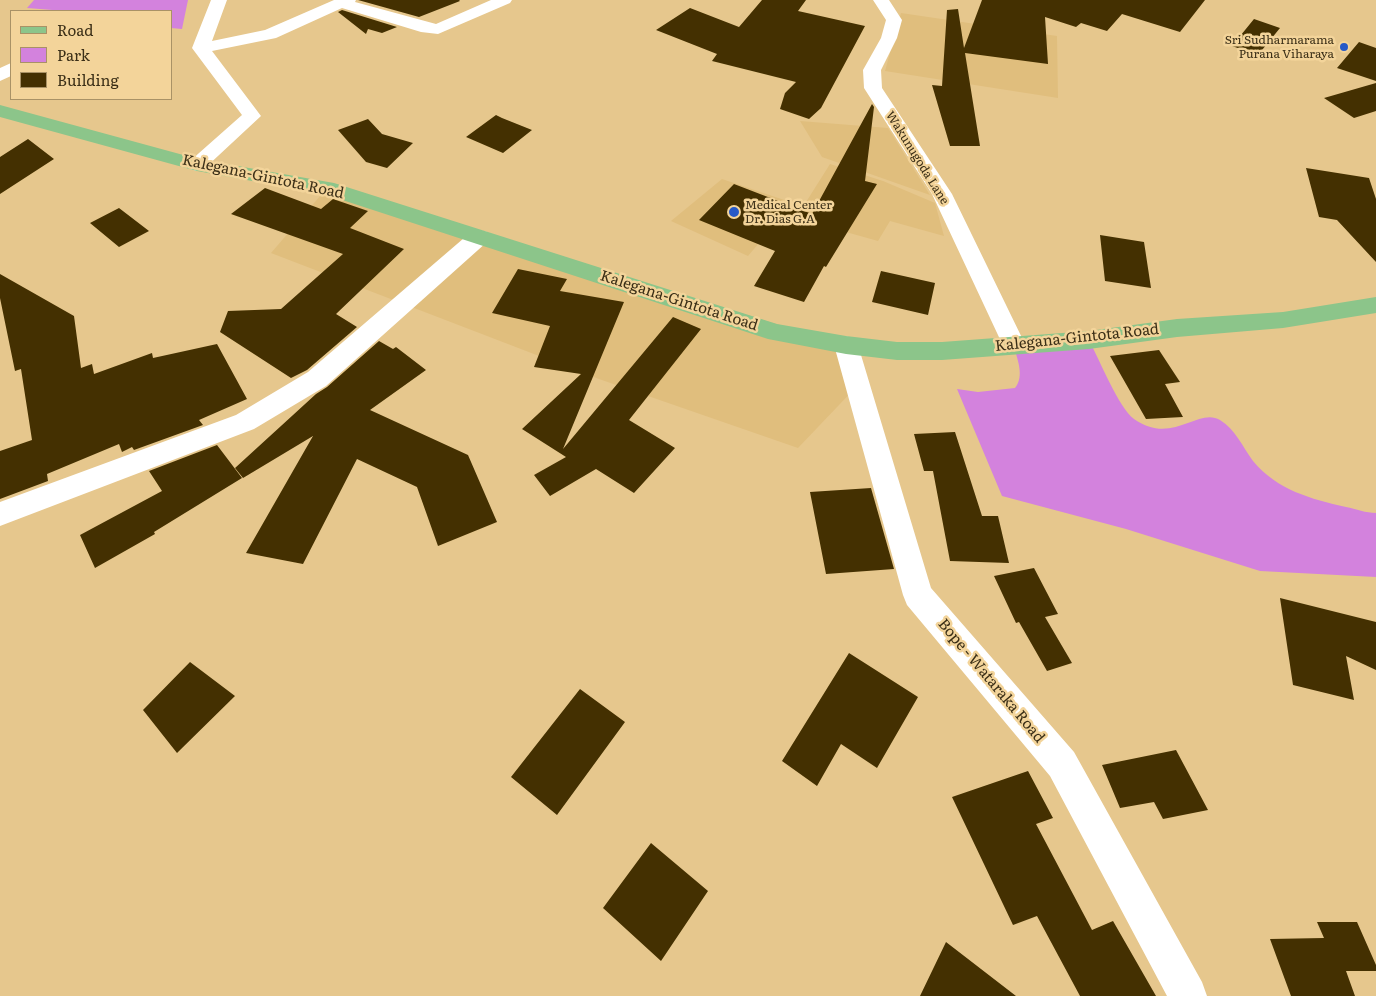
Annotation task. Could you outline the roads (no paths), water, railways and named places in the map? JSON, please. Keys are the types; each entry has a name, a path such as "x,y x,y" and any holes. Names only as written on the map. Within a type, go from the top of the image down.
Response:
{"main road":[{"name":"Kalegana-Gintota Road","path":"0,111 197,165 327,188 776,333 846,345 897,351 942,351 1012,344 1089,340 1177,328 1283,320 1376,305"}],"street":[{"path":"201,48 219,0"},
{"path":"201,48 270,34 345,2 427,28 438,29 504,0"},
{"name":"Wakunugoda Lane","path":"881,0 894,20 889,38 872,70 873,88 942,194 1012,344"},
{"path":"197,165 252,116 201,48"},
{"path":"0,514 245,422 317,379 480,237"},
{"name":"Bope - Wataraka Road","path":"846,345 918,595 1062,764 1188,996"}],"place":[{"name":"Sri Sudharmarama Purana Viharaya","path":"1344,47"},
{"name":"Medical Center Dr. Dias G.A","path":"734,212"}]}
